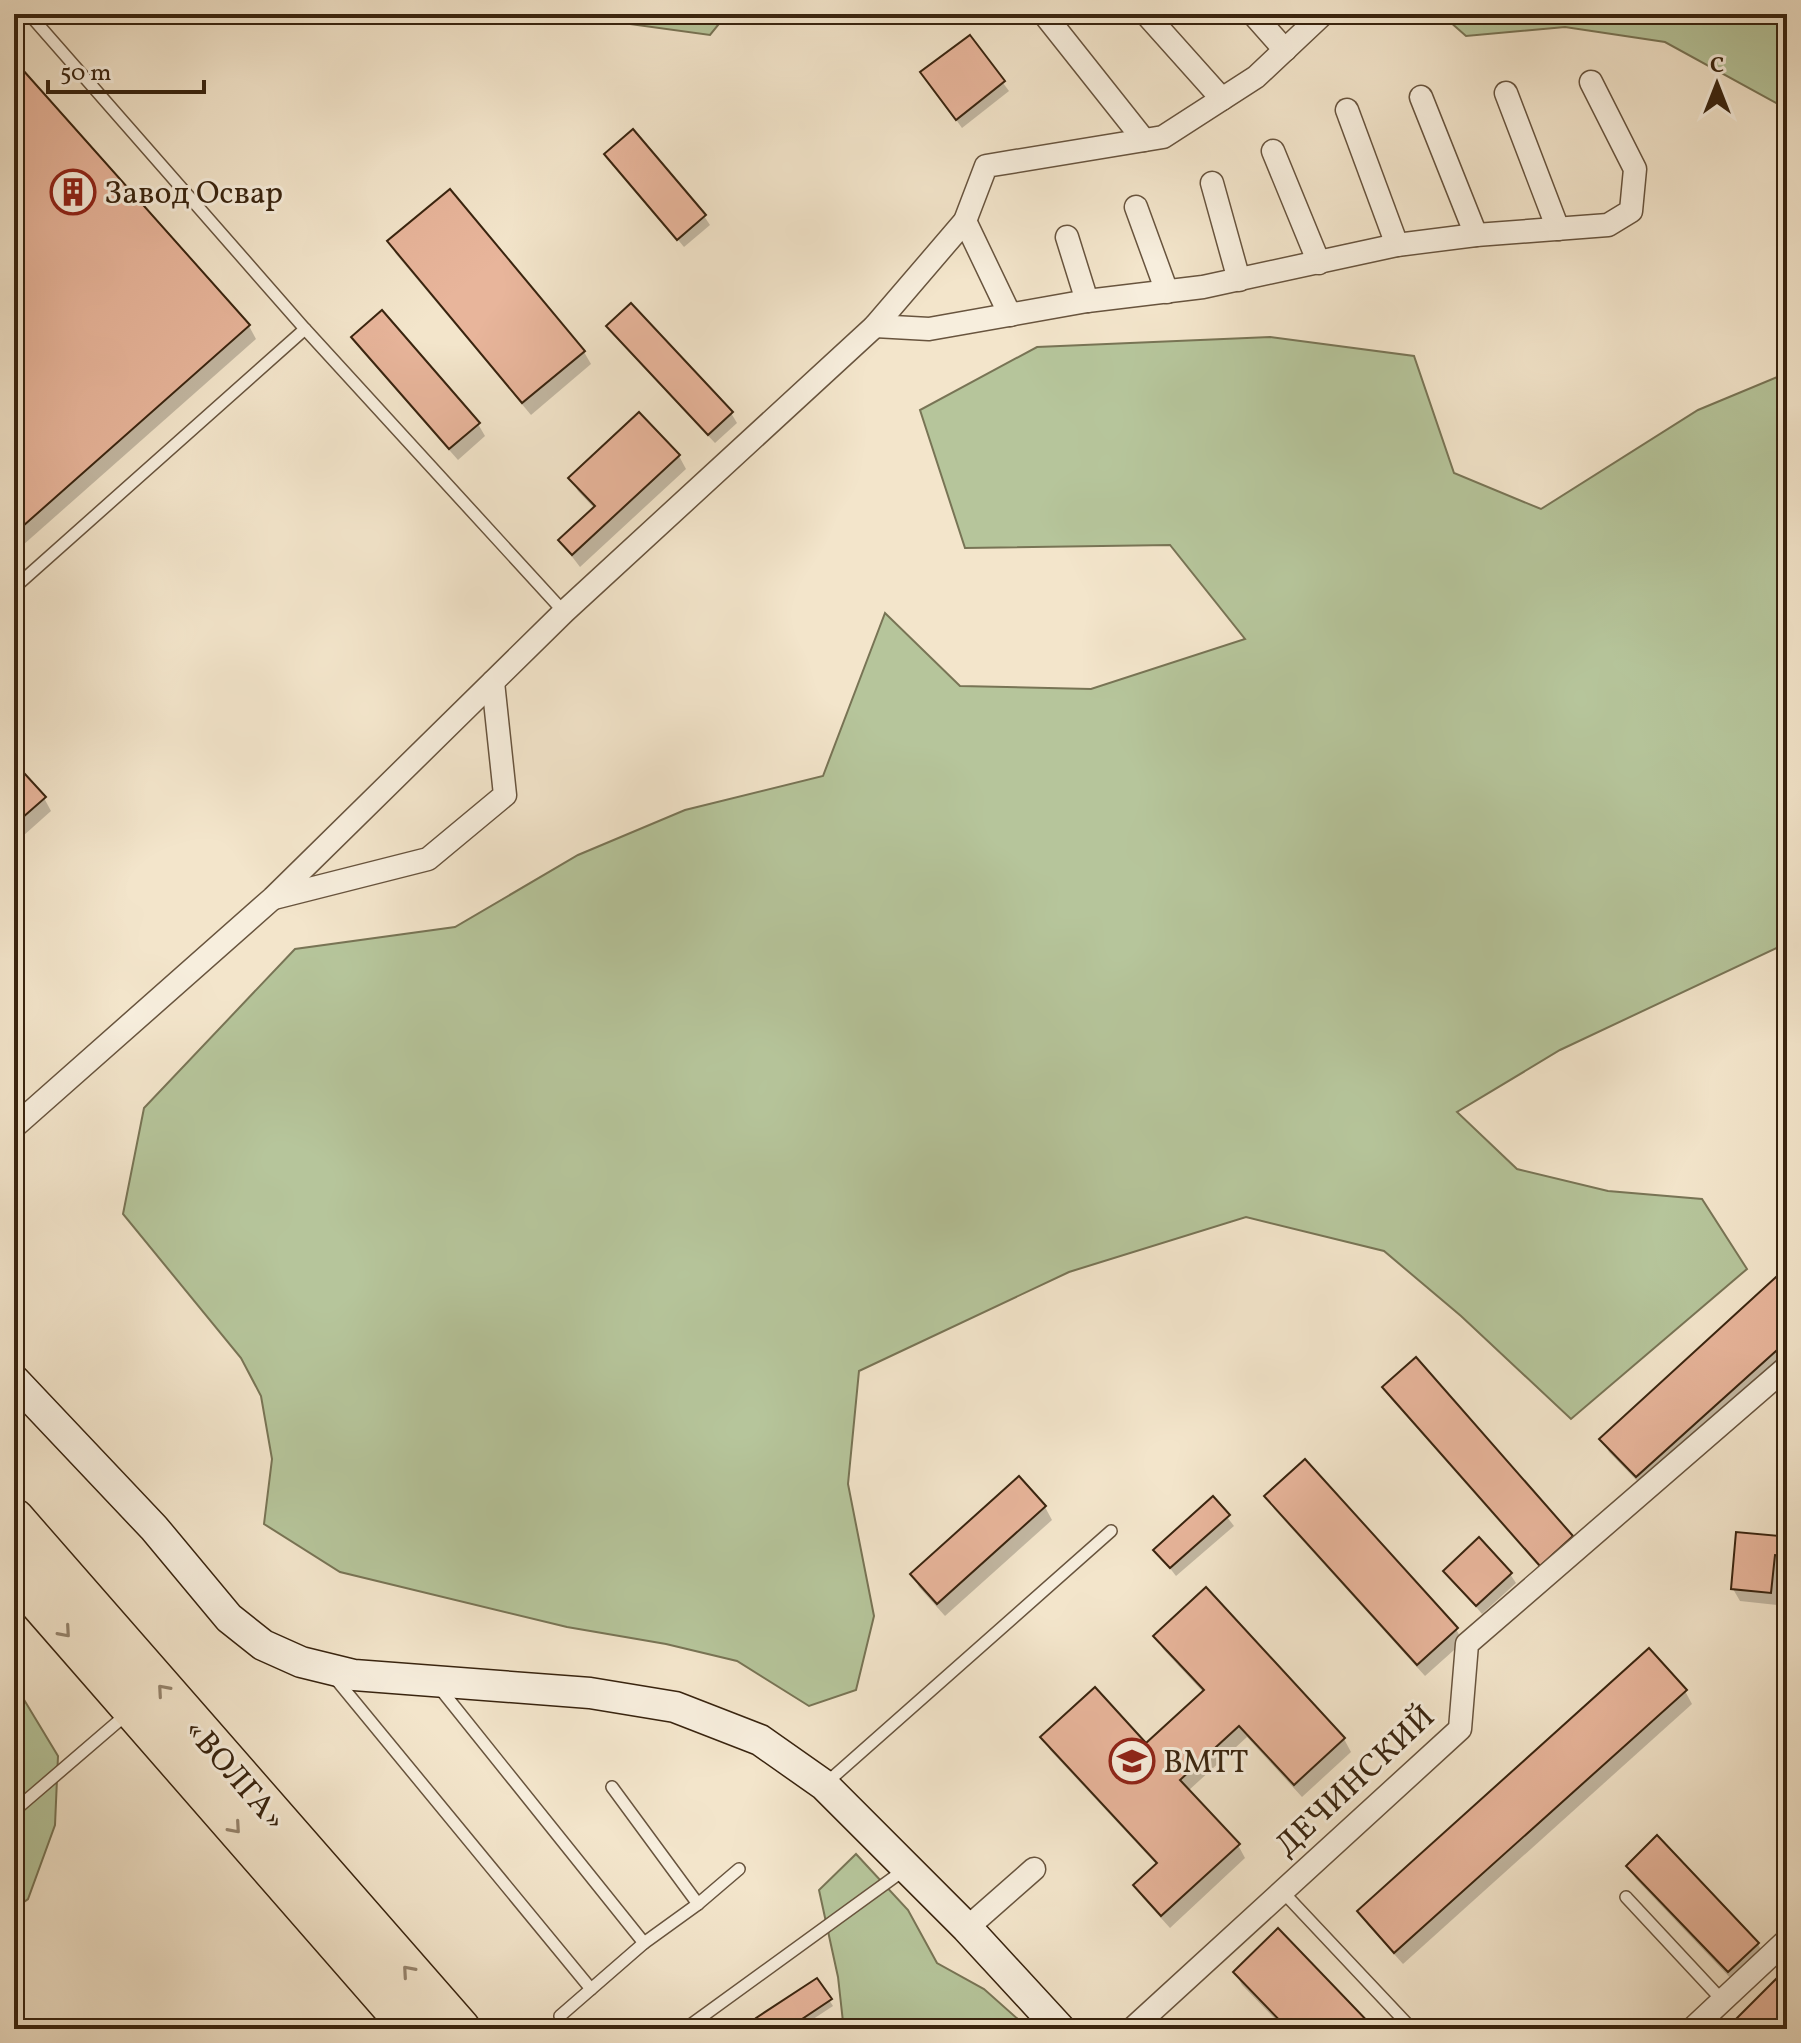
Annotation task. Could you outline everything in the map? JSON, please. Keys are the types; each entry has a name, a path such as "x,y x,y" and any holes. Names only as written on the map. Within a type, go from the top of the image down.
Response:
{"highway":[{"name":"«ВОЛГА»","path":"14,1519 460,2029"},
{"name":"«ВОЛГА»","path":"14,1573 412,2029"}],"street":[{"path":"1044,14 1144,140"},
{"path":"1146,14 1222,99"},
{"path":"1253,14 1285,50"},
{"path":"14,1127 273,898 564,612 875,326 965,221 986,166 1163,137 1256,77 1323,14"},
{"path":"875,326 929,329 1087,301 1239,280 1397,245 1476,235 1608,225 1631,211 1635,169 1591,82"},
{"path":"1506,93 1558,229"},
{"path":"1421,97 1476,235"},
{"path":"1347,110 1397,245"},
{"path":"1273,151 1319,263"},
{"path":"1212,183 1239,280"},
{"path":"1136,207 1167,292"},
{"path":"965,221 1010,315"},
{"path":"1067,237 1087,301"},
{"path":"273,898 428,859 505,795 493,682"},
{"name":"ДЕЧИНСКИЙ","path":"1132,2029 1460,1729 1467,1644 1787,1367"},
{"path":"14,1380 154,1528 229,1618 263,1645 301,1662 354,1675 590,1693 675,1707 760,1740 824,1785 908,1867 1060,2029"},
{"path":"967,1928 1034,1869"},
{"path":"1692,2029 1787,1940"}],"lane":[{"path":"29,14 305,329 564,612"},
{"path":"14,588 305,329"},
{"path":"824,1785 1111,1531"},
{"path":"327,1668 591,1989"},
{"path":"435,1682 644,1943"},
{"path":"14,1811 132,1710"},
{"path":"612,1787 698,1904"},
{"path":"685,2029 908,1867"},
{"path":"563,2029 560,2016 644,1943 698,1904 739,1869"},
{"path":"1282,1891 1412,2029"},
{"path":"1626,1897 1722,2000"}],"green space":[{"path":"557,14 727,14 710,35"},
{"path":"1441,14 1787,14 1787,109 1665,42 1565,27 1466,36"},
{"path":"1270,337 1414,356 1454,473 1541,509 1698,410 1787,373 1787,943 1560,1050 1457,1112 1517,1169 1608,1191 1702,1199 1747,1269 1571,1419 1461,1316 1384,1251 1246,1217 1069,1272 859,1371 848,1484 874,1616 856,1690 809,1706 737,1661 666,1644 567,1627 340,1572 264,1524 272,1459 261,1396 241,1358 123,1214 144,1108 295,949 455,927 578,855 685,810 823,776 885,613 960,686 1091,689 1245,639 1170,545 965,548 920,410 1037,347"},
{"path":"14,1688 58,1756 55,1825 28,1899 14,1909"},
{"path":"856,1854 908,1910 937,1963 984,1989 1029,2029 837,2029 843,2022 838,1977 819,1890"}],"building":[{"path":"970,35 1005,81 956,120 920,72"},
{"name":"Завод Освар","path":"14,60 250,325 14,534"},
{"path":"633,129 706,215 677,240 604,154"},
{"path":"450,189 585,351 522,403 387,241"},
{"path":"631,303 733,412 708,435 606,326"},
{"path":"382,310 480,423 449,449 351,337"},
{"path":"639,412 680,455 572,555 558,540 595,506 568,478"},
{"path":"14,762 46,797 14,825"},
{"path":"1787,1267 1787,1341 1636,1477 1599,1439"},
{"path":"1416,1357 1573,1536 1540,1566 1382,1387"},
{"path":"1305,1459 1458,1628 1417,1665 1264,1496"},
{"path":"1019,1476 1046,1506 937,1604 910,1574"},
{"path":"1213,1496 1230,1515 1170,1568 1153,1550"},
{"path":"1783,1500 1787,1500 1787,1556 1775,1555 1771,1593 1731,1589 1736,1532 1779,1536"},
{"path":"1479,1537 1512,1573 1476,1606 1443,1571"},
{"name":"ВМТТ","path":"1206,1587 1345,1738 1294,1785 1239,1726 1180,1780 1240,1844 1161,1916 1133,1885 1157,1863 1040,1737 1095,1687 1146,1743 1204,1690 1153,1636"},
{"path":"1649,1648 1687,1690 1394,1953 1357,1911"},
{"path":"1657,1835 1759,1943 1728,1972 1626,1866"},
{"path":"1278,1928 1375,2029 1288,2029 1233,1972"},
{"path":"1780,1975 1787,1982 1787,2029 1726,2029"},
{"path":"817,1978 832,1999 787,2029 763,2029 756,2018"}],"place":[{"name":"Завод Освар","path":"73,192"},
{"name":"ВМТТ","path":"1132,1761"}]}
